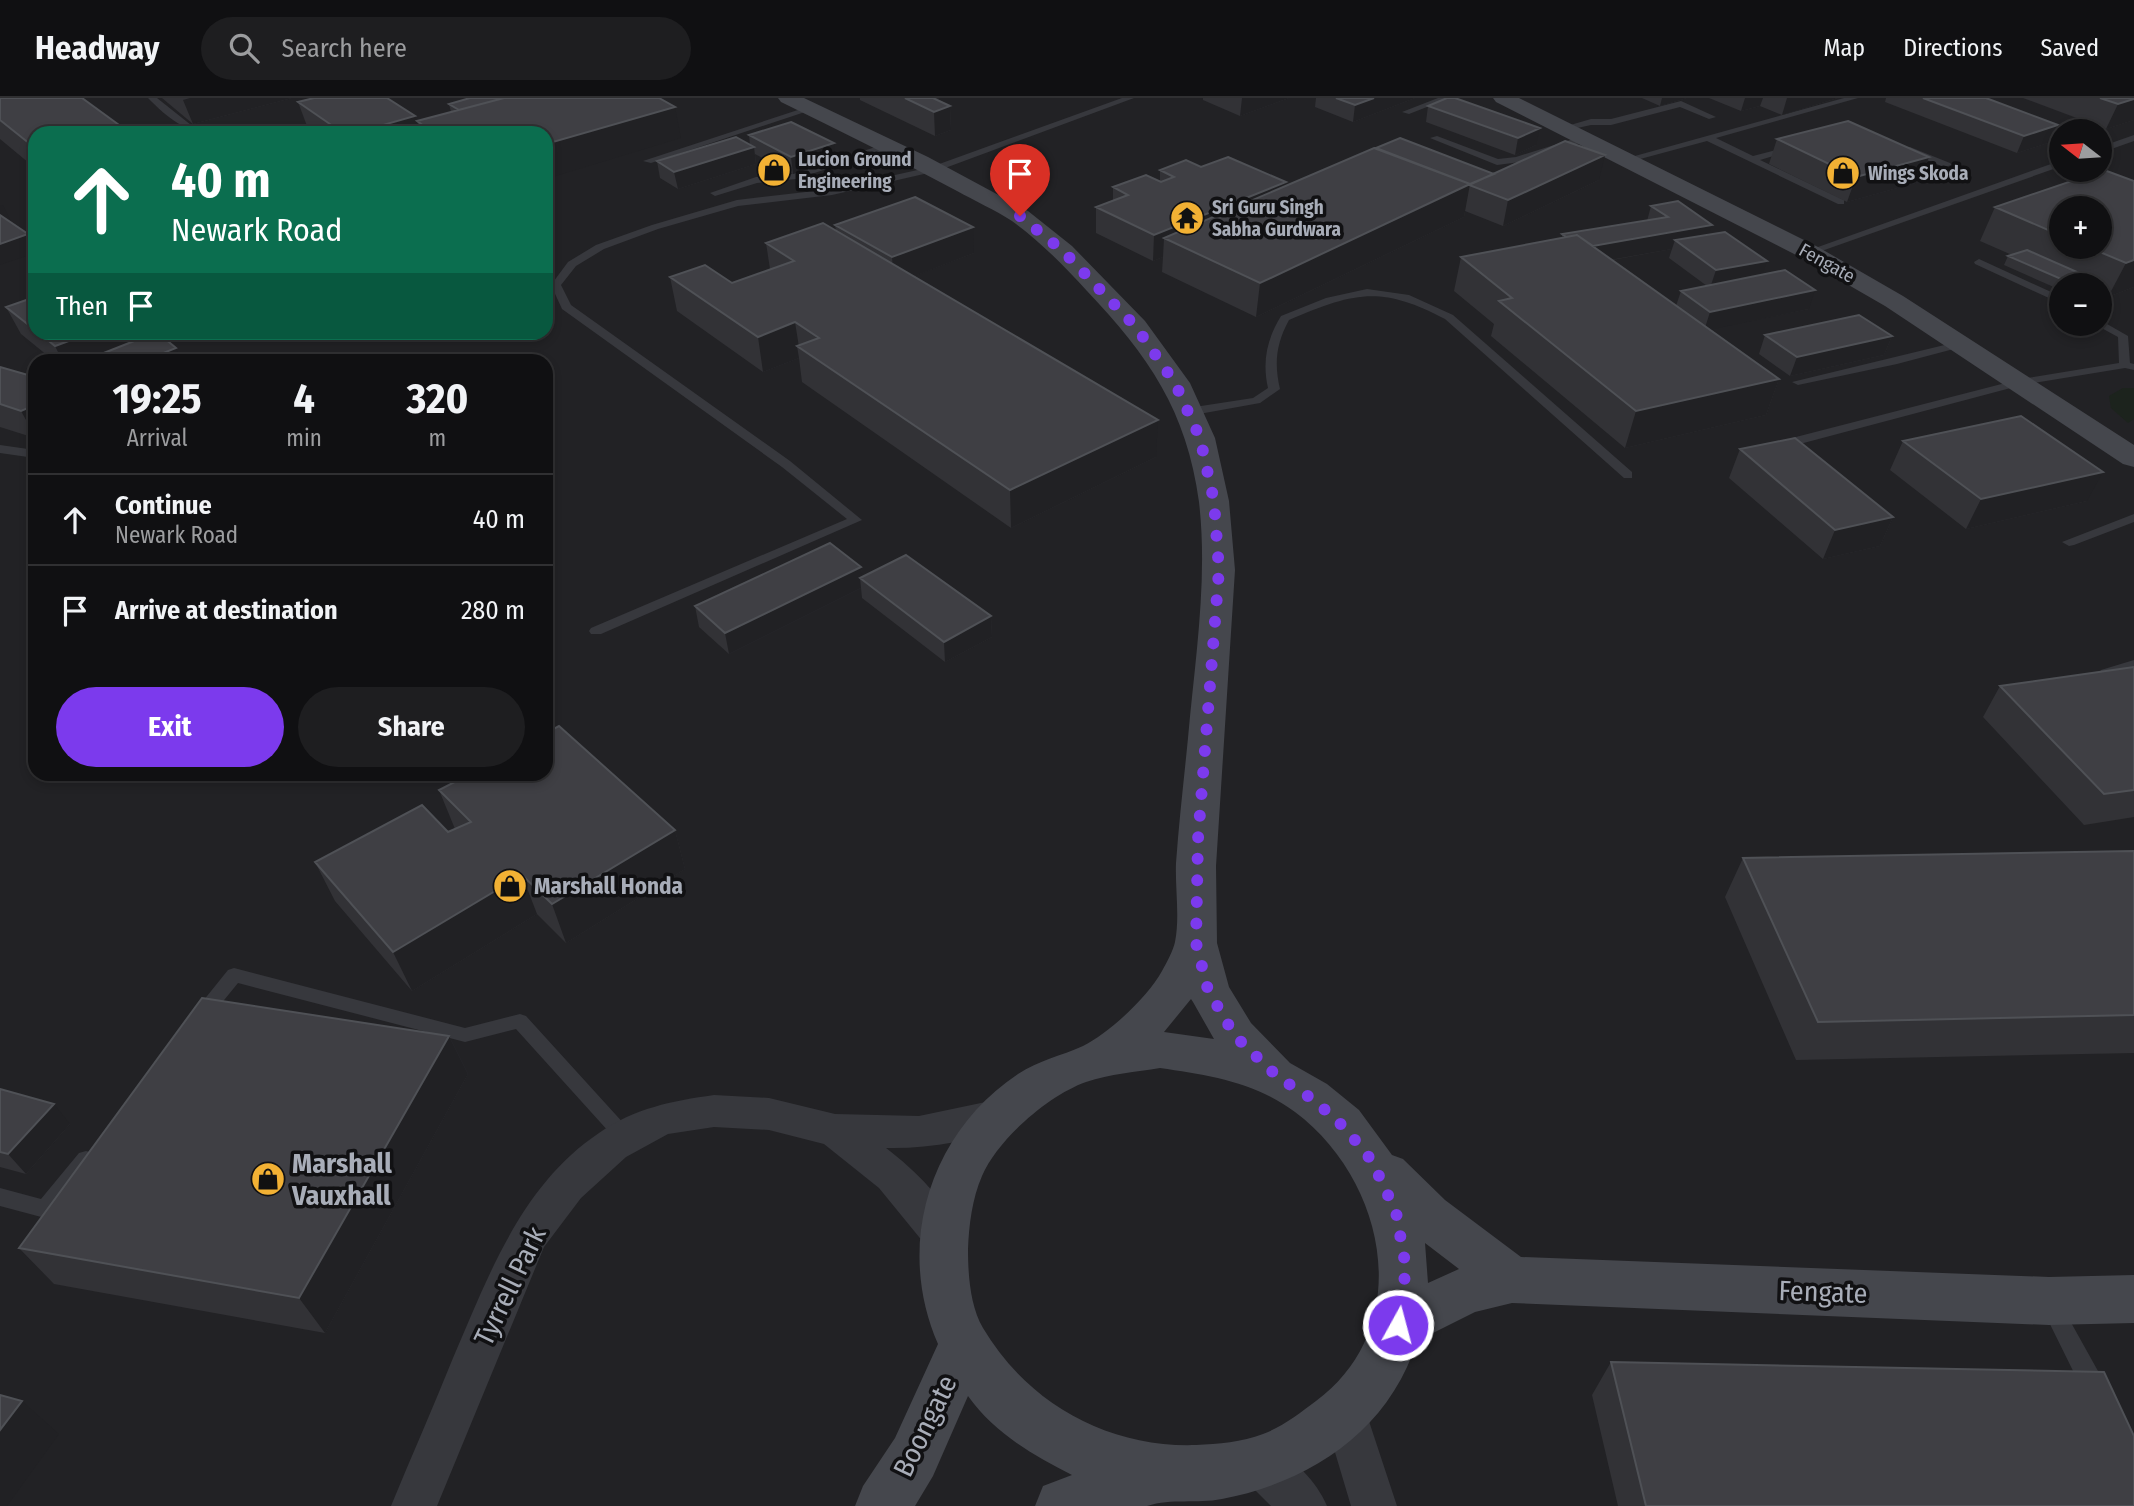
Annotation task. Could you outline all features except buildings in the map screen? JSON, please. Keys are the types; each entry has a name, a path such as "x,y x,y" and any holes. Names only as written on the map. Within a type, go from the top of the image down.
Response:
{"street":[{"name":"Fengate","path":"1503,98 1629,159 1809,252 1894,300 2134,458"},
{"path":"799,104 934,169 1020,216 1063,251 1136,327 1175,383 1200,438 1214,501 1219,570 1198,839 1196,943 1208,990 1235,1036 1278,1077 1314,1100 1345,1128 1372,1161 1429,1216 1511,1280"},
{"path":"1101,1058 1144,1025 1177,985 1196,943"},
{"path":"1278,1077 1220,1057 1160,1050 1101,1058 1046,1080 1000,1115 961,1169 942,1234 946,1290 964,1344 997,1392 1044,1433 1100,1461 1163,1474 1213,1473 1261,1463 1307,1442 1345,1412 1378,1371 1398,1325 1406,1268 1396,1212 1372,1161"},
{"name":"Tyrrell Park","path":"414,1506 500,1298 530,1234 567,1186 612,1144 662,1119 714,1111 769,1114 835,1130"},
{"path":"835,1130 919,1132 1000,1115"},
{"path":"835,1130 894,1176 942,1234"},
{"name":"Fengate","path":"1398,1325 1467,1290 1511,1280 2049,1301 2134,1299"},
{"name":"Boongate","path":"883,1506 914,1457 964,1344"},
{"path":"1345,1412 1374,1506"},
{"path":"1261,1463 1304,1506"},
{"path":"1063,1506 1163,1474"}],"lane":[{"path":"152,98 187,126"},
{"path":"596,631 856,520 786,464 566,307 556,285 572,264 600,247 655,227 737,203 832,192 934,169 1130,98"},
{"path":"1406,112 1446,98"},
{"path":"1629,159 1854,98"},
{"path":"648,161 799,104"},
{"path":"1434,138 1497,162 1517,160 1575,133 1591,122 1611,121 1681,104 1712,117"},
{"path":"1708,138 1841,202"},
{"path":"2112,146 2134,138"},
{"path":"1752,159 1803,144"},
{"path":"715,193 756,180 793,177 888,146"},
{"path":"1901,147 1947,165"},
{"path":"1809,252 2049,168"},
{"path":"1979,262 2049,295"},
{"path":"1188,412 1256,401 1274,389 1268,366 1273,338 1285,318 1351,293 1390,291 1421,301 1448,317 1628,475"},
{"path":"1796,441 2021,382 2130,366 2123,336 2112,330"},
{"path":"1798,382 1961,344"},
{"path":"0,449 28,453"},
{"path":"2069,542 2134,518"},
{"path":"2095,676 2134,665"},
{"path":"191,1028 234,975 465,1035 520,1021 626,1138"},
{"path":"0,1197 45,1209 96,1146"},
{"path":"2049,1301 2088,1378 2112,1407"}],"shaded area":[{"path":"0,98 2134,98 2134,1506 0,1506"},
{"path":"2123,388 2134,388 2134,419 2128,423 2111,408 2109,396"}],"place":[{"name":"Lucion Ground Engineering","path":"774,170"},
{"name":"Wings Skoda","path":"1843,173"},
{"name":"Sri Guru Singh Sabha Gurdwara","path":"1187,218"},
{"name":"Marshall Honda","path":"510,886"},
{"name":"Marshall Vauxhall","path":"268,1179"}],"route":[{"path":"1020,216 1063,251 1136,327 1175,383 1200,438 1214,501 1219,570 1196,866 1196,943 1208,990 1235,1036 1278,1077 1314,1100 1345,1128 1372,1161 1396,1212 1406,1268 1398,1325"}]}
